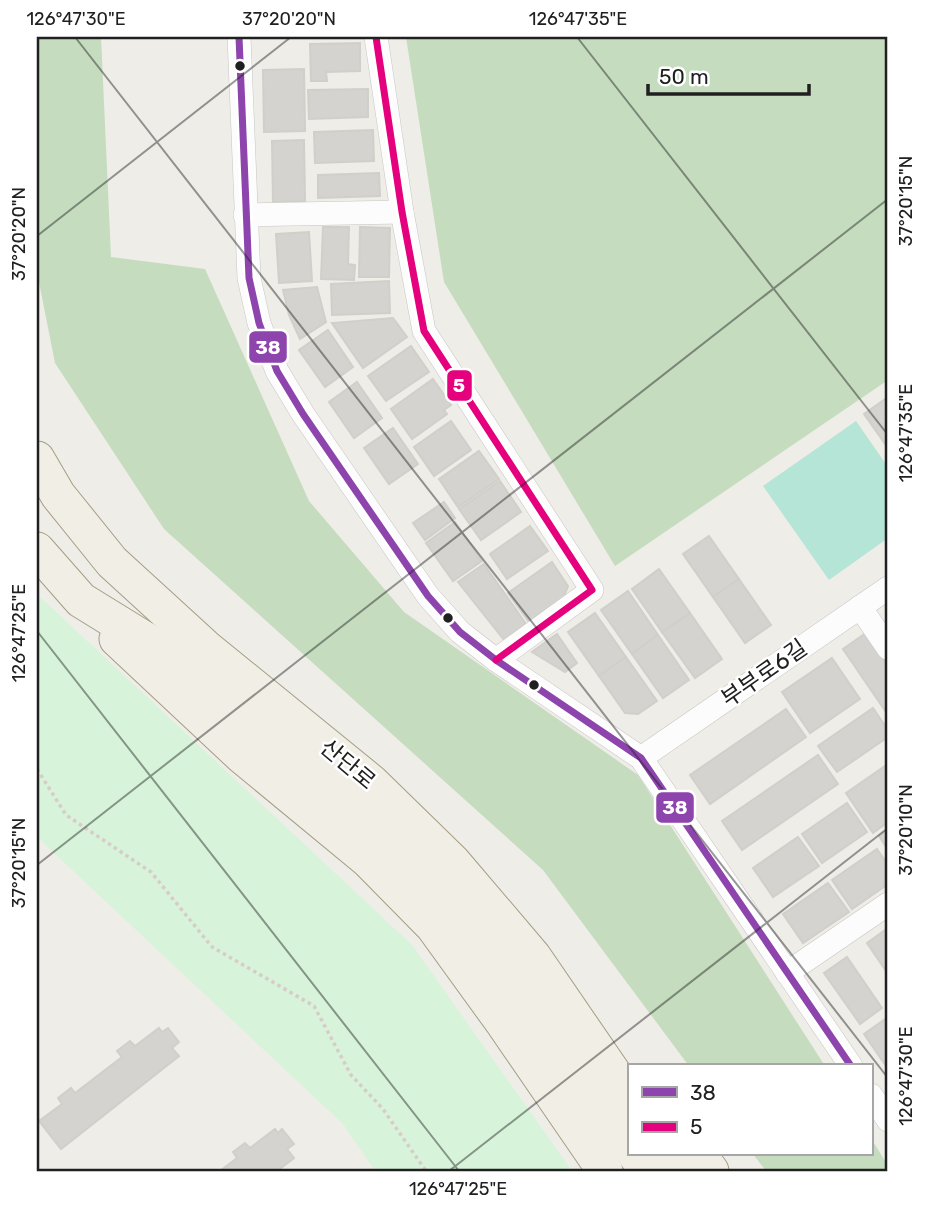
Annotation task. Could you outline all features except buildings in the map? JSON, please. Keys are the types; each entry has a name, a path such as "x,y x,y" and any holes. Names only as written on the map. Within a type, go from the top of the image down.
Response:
{"main road":[{"name":"산단로","path":"37,459 58,495 112,562 205,647 372,782 453,862 533,956 628,1095"},
{"name":"산단로","path":"37,550 82,600 183,663 393,841 492,949 628,1145"},
{"path":"112,562 241,648 389,770 475,855 550,945 635,1064"},
{"path":"82,600 133,655 242,756 368,860 433,926 605,1171"},
{"path":"636,1156 647,1171"},
{"path":"670,1156 681,1171"},
{"path":"700,1156 711,1171"}],"street":[{"path":"239,37 249,278 259,323 277,371 303,414 428,596 460,632 496,660 641,758 850,1064"},
{"path":"376,37 402,212 424,331 592,590 496,660"},
{"path":"245,215 402,212"},
{"name":"부부로6길","path":"641,758 888,588"},
{"path":"860,607 888,648"},
{"path":"787,973 888,904"},
{"path":"872,1096 888,1118"}],"path":[{"path":"37,769 66,814 151,872 212,947 314,1006 351,1075 383,1109 426,1171"}],"green space":[{"path":"37,37 101,37 111,257 205,269 309,501 404,612 638,775 824,1064 688,1064 543,870 164,529 55,363 37,272"},
{"path":"406,37 888,37 888,380 615,566 444,282"},
{"path":"856,421 888,467 888,538 829,580 763,486"},
{"path":"37,594 412,945 572,1171 375,1171 343,1124 37,837"},
{"path":"872,1140 888,1166 888,1171 766,1171 755,1156 872,1156"}],"transit line":[{"name":"38","path":"239,37 249,278 259,323 277,371 303,414 428,596 460,632 496,660 641,758 850,1064"},
{"name":"5","path":"376,37 402,212 424,331 592,590 496,660"}]}
